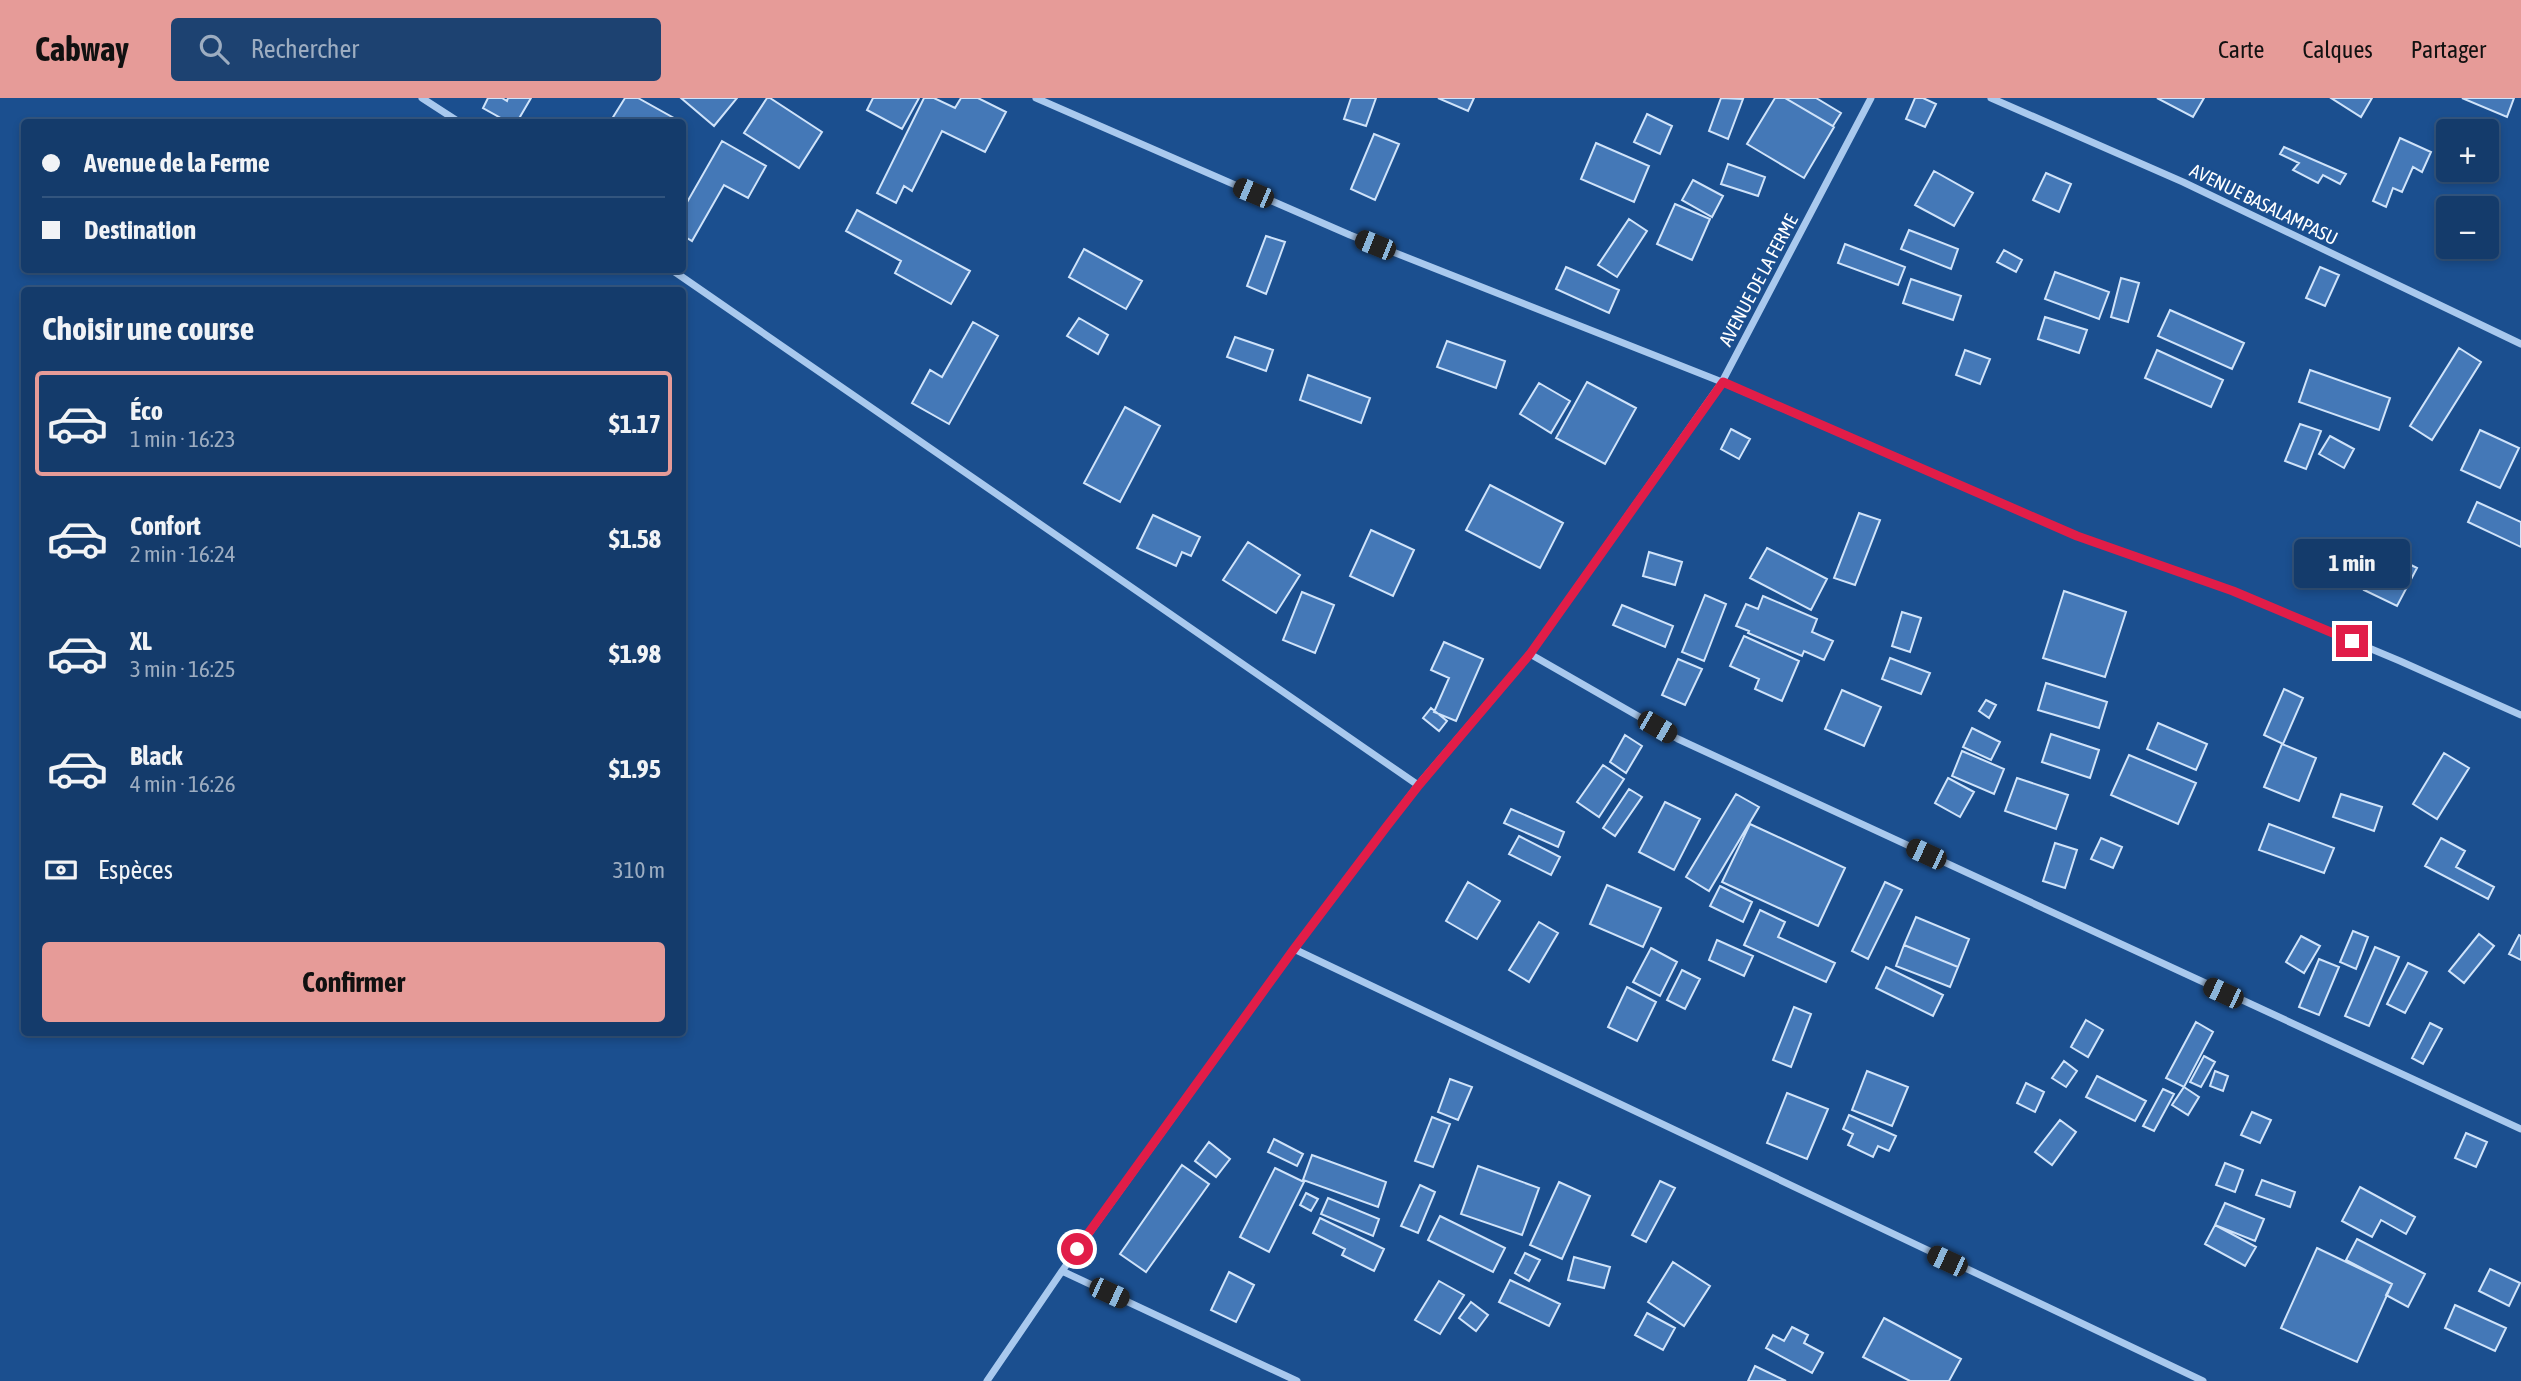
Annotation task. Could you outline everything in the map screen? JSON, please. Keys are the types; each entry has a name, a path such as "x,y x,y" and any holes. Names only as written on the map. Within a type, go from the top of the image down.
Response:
{"street":[{"path":"422,98 454,119"},
{"path":"1036,98 1350,235 1723,382 2077,536 2233,591 2521,715"},
{"name":"AVENUE DE LA FERME","path":"987,1381 1062,1270 1294,949 1419,785 1530,654 1723,382 1871,98"},
{"name":"AVENUE BASALAMPASU","path":"1991,98 2182,182 2521,344"},
{"path":"676,273 1419,785"},
{"path":"1530,654 1678,739 2521,1129"},
{"path":"1294,949 2203,1381"},
{"path":"1062,1270 1297,1381"}],"building":[{"path":"488,98 502,98 507,101 508,98 531,98 519,119 503,119 483,108"},
{"path":"625,98 638,98 676,119 612,119"},
{"path":"681,98 737,98 714,126"},
{"path":"767,98 822,132 799,168 744,133"},
{"path":"873,98 919,98 902,129 867,110"},
{"path":"924,98 934,98 955,108 961,98 978,98 1006,112 985,152 942,131 912,191 904,186 896,203 877,193"},
{"path":"1351,98 1376,98 1366,126 1344,119"},
{"path":"1438,98 1474,98 1468,111"},
{"path":"1721,98 1743,99 1728,139 1709,131"},
{"path":"1775,98 1785,98 1834,127 1804,178 1747,144"},
{"path":"1785,98 1816,98 1841,113 1833,126"},
{"path":"1915,98 1923,98 1936,104 1925,127 1906,119"},
{"path":"2157,98 2204,98 2193,117"},
{"path":"2331,98 2372,98 2361,117"},
{"path":"2462,98 2514,98 2507,117"},
{"path":"1647,114 1672,126 1660,154 1634,142"},
{"path":"1374,134 1399,144 1375,200 1351,189"},
{"path":"2400,138 2431,152 2422,172 2413,167 2402,192 2393,188 2386,207 2373,201"},
{"path":"722,141 766,166 748,198 724,185 692,241 686,237 686,204"},
{"path":"1596,143 1649,166 1634,202 1581,179"},
{"path":"2284,147 2346,174 2340,184 2323,175 2318,183 2293,170 2299,163 2280,154"},
{"path":"1728,164 1765,177 1758,196 1721,184"},
{"path":"1934,171 1973,193 1954,226 1915,205"},
{"path":"2046,173 2071,184 2059,212 2033,200"},
{"path":"1693,180 1723,196 1712,217 1682,200"},
{"path":"1675,204 1710,219 1692,260 1657,244"},
{"path":"857,210 970,271 951,304 895,273 901,261 846,231"},
{"path":"1629,219 1647,231 1617,277 1598,265"},
{"path":"1909,230 1958,249 1951,269 1901,249"},
{"path":"1266,236 1285,242 1266,294 1247,286"},
{"path":"1845,244 1905,267 1898,285 1838,263"},
{"path":"1084,249 1142,281 1126,309 1069,277"},
{"path":"2004,250 2022,260 2016,272 1997,262"},
{"path":"1566,267 1619,290 1609,313 1556,289"},
{"path":"2320,267 2339,275 2325,306 2306,298"},
{"path":"2055,272 2109,292 2099,319 2045,299"},
{"path":"2121,278 2139,283 2128,322 2111,317"},
{"path":"1911,279 1961,296 1953,320 1903,303"},
{"path":"2170,310 2244,343 2232,369 2158,336"},
{"path":"2045,317 2087,330 2079,353 2038,339"},
{"path":"1079,318 1108,335 1098,354 1067,336"},
{"path":"973,322 998,336 949,424 912,403 930,370 942,377"},
{"path":"1235,337 1273,350 1266,371 1227,357"},
{"path":"1447,341 1505,361 1496,388 1437,367"},
{"path":"2459,348 2481,362 2432,440 2410,426"},
{"path":"1965,350 1990,359 1980,384 1956,375"},
{"path":"2157,350 2223,380 2211,407 2145,378"},
{"path":"2310,370 2390,398 2379,430 2299,402"},
{"path":"1308,375 1370,398 1361,423 1300,400"},
{"path":"1587,382 1636,408 1605,464 1556,438"},
{"path":"1539,383 1570,401 1551,433 1520,414"},
{"path":"1125,407 1160,426 1120,502 1084,483"},
{"path":"2300,424 2321,431 2306,469 2285,461"},
{"path":"1731,429 1750,439 1739,459 1721,449"},
{"path":"2480,430 2519,448 2500,488 2461,470"},
{"path":"2330,436 2354,449 2344,468 2319,454"},
{"path":"1490,485 1563,523 1540,568 1466,530"},
{"path":"2477,502 2521,522 2521,547 2468,522"},
{"path":"1859,513 1880,520 1855,585 1834,578"},
{"path":"1153,515 1200,537 1191,556 1182,552 1176,566 1137,548"},
{"path":"1371,530 1414,550 1393,596 1350,576"},
{"path":"1248,542 1300,575 1276,613 1223,580"},
{"path":"1767,548 1827,579 1811,610 1750,578"},
{"path":"1649,552 1682,562 1675,585 1643,576"},
{"path":"2385,552 2417,568 2397,606 2364,590"},
{"path":"2064,591 2126,612 2105,677 2043,658"},
{"path":"1302,592 1334,605 1315,653 1283,640"},
{"path":"1705,595 1726,604 1704,661 1682,652"},
{"path":"1763,596 1817,619 1812,632 1833,641 1824,660 1804,651 1802,656 1736,626 1746,604 1758,609"},
{"path":"1622,605 1673,626 1665,647 1613,625"},
{"path":"1902,612 1921,618 1910,652 1892,646"},
{"path":"1744,636 1799,661 1782,701 1755,689 1759,679 1730,666"},
{"path":"1444,642 1483,659 1456,721 1434,712 1449,678 1431,670"},
{"path":"1890,658 1930,673 1921,694 1882,679"},
{"path":"1678,659 1702,669 1685,705 1662,695"},
{"path":"2046,683 2107,702 2099,728 2038,710"},
{"path":"2284,689 2303,698 2283,744 2264,735"},
{"path":"1842,690 1881,707 1864,746 1825,729"},
{"path":"1986,700 1996,705 1989,718 1979,711"},
{"path":"1431,708 1447,721 1439,731 1423,718"},
{"path":"2158,723 2207,744 2196,770 2147,749"},
{"path":"1972,728 2000,742 1991,760 1963,747"},
{"path":"2051,734 2099,750 2090,778 2042,762"},
{"path":"1625,735 1642,746 1626,773 1610,762"},
{"path":"2282,744 2316,758 2299,801 2264,787"},
{"path":"1962,751 2004,769 1994,794 1952,776"},
{"path":"2444,753 2469,768 2437,819 2413,804"},
{"path":"2129,755 2196,783 2178,824 2111,795"},
{"path":"1603,765 1624,779 1599,817 1577,802"},
{"path":"1948,778 1974,792 1960,817 1935,803"},
{"path":"2017,778 2068,795 2056,829 2005,811"},
{"path":"1629,789 1642,797 1615,836 1603,828"},
{"path":"1736,794 1759,807 1709,891 1686,877"},
{"path":"2341,794 2382,807 2374,831 2333,817"},
{"path":"1665,802 1700,819 1674,870 1639,852"},
{"path":"1511,809 1564,832 1558,847 1504,823"},
{"path":"1750,824 1845,868 1818,926 1722,882"},
{"path":"2269,824 2334,848 2324,873 2259,850"},
{"path":"1519,836 1560,857 1551,875 1509,854"},
{"path":"2101,838 2122,847 2113,868 2091,859"},
{"path":"2441,838 2465,851 2456,867 2494,887 2488,899 2425,866"},
{"path":"2055,843 2077,850 2065,888 2043,881"},
{"path":"1468,882 1500,901 1477,939 1446,921"},
{"path":"1885,882 1902,890 1868,959 1852,951"},
{"path":"1607,885 1661,908 1643,947 1590,924"},
{"path":"1720,886 1752,902 1743,922 1710,906"},
{"path":"1760,910 1785,922 1778,937 1835,963 1826,982 1744,945"},
{"path":"1916,917 1969,939 1958,967 1904,945"},
{"path":"1539,922 1558,933 1529,982 1509,970"},
{"path":"2353,931 2368,937 2356,969 2340,962"},
{"path":"2479,934 2494,946 2464,983 2449,971"},
{"path":"2519,935 2521,936 2521,960 2509,954"},
{"path":"2301,936 2320,946 2304,973 2286,962"},
{"path":"1717,940 1753,956 1744,976 1709,960"},
{"path":"1904,945 1958,967 1950,987 1896,966"},
{"path":"2375,947 2399,957 2369,1026 2345,1016"},
{"path":"1651,948 1677,962 1660,996 1633,982"},
{"path":"2319,959 2339,967 2319,1015 2299,1007"},
{"path":"2408,963 2427,972 2405,1013 2387,1004"},
{"path":"1886,967 1943,995 1933,1016 1876,988"},
{"path":"1682,970 1700,979 1685,1009 1667,1000"},
{"path":"1627,987 1656,1002 1637,1041 1608,1027"},
{"path":"1794,1007 1811,1014 1791,1067 1773,1060"},
{"path":"2086,1020 2103,1030 2088,1057 2071,1047"},
{"path":"2196,1022 2213,1032 2184,1087 2166,1078"},
{"path":"2430,1023 2442,1029 2423,1064 2412,1058"},
{"path":"2204,1056 2215,1062 2201,1087 2190,1082"},
{"path":"2064,1061 2077,1071 2066,1087 2052,1078"},
{"path":"1867,1071 1908,1087 1892,1126 1852,1110"},
{"path":"2215,1071 2228,1076 2223,1091 2210,1086"},
{"path":"2097,1076 2146,1101 2135,1121 2086,1097"},
{"path":"1450,1079 1472,1087 1458,1120 1438,1112"},
{"path":"2026,1083 2044,1092 2035,1112 2017,1103"},
{"path":"2184,1087 2199,1097 2188,1115 2172,1105"},
{"path":"2163,1089 2174,1094 2154,1131 2143,1126"},
{"path":"1787,1093 1828,1109 1807,1159 1767,1143"},
{"path":"2252,1112 2271,1120 2260,1143 2241,1135"},
{"path":"1849,1115 1896,1136 1889,1151 1878,1146 1873,1157 1848,1145 1853,1134 1843,1129"},
{"path":"1432,1117 1450,1124 1433,1167 1415,1161"},
{"path":"2060,1120 2076,1132 2052,1165 2035,1152"},
{"path":"2466,1133 2487,1142 2476,1167 2455,1158"},
{"path":"1274,1139 1303,1154 1297,1166 1268,1152"},
{"path":"1209,1142 1230,1159 1216,1177 1195,1161"},
{"path":"1312,1155 1386,1182 1378,1207 1303,1180"},
{"path":"2225,1163 2243,1170 2235,1192 2216,1185"},
{"path":"1182,1165 1209,1184 1146,1272 1120,1254"},
{"path":"1478,1166 1539,1188 1522,1235 1461,1214"},
{"path":"1275,1168 1304,1182 1269,1252 1240,1237"},
{"path":"2262,1180 2295,1192 2290,1207 2256,1195"},
{"path":"1660,1181 1675,1188 1646,1242 1632,1235"},
{"path":"1559,1182 1590,1196 1562,1259 1530,1245"},
{"path":"1420,1185 1435,1192 1418,1233 1401,1226"},
{"path":"2360,1187 2415,1217 2406,1234 2381,1220 2372,1237 2342,1221"},
{"path":"1306,1193 1318,1199 1311,1211 1300,1205"},
{"path":"1328,1198 1379,1219 1373,1236 1321,1214"},
{"path":"2225,1203 2264,1219 2255,1241 2215,1225"},
{"path":"1440,1216 1505,1248 1493,1272 1428,1240"},
{"path":"1320,1218 1384,1249 1374,1271 1342,1255 1345,1249 1313,1233"},
{"path":"2215,1225 2256,1247 2245,1266 2205,1244"},
{"path":"2357,1239 2425,1274 2408,1307 2386,1295 2392,1284 2346,1260"},
{"path":"2317,1248 2392,1284 2357,1362 2281,1328"},
{"path":"1525,1253 1540,1260 1529,1281 1515,1273"},
{"path":"1574,1257 1610,1267 1604,1288 1568,1280"},
{"path":"1673,1262 1710,1286 1684,1326 1648,1302"},
{"path":"2490,1269 2520,1283 2509,1306 2479,1291"},
{"path":"1229,1272 1254,1285 1236,1322 1211,1310"},
{"path":"1510,1280 1560,1304 1549,1326 1499,1302"},
{"path":"1439,1281 1464,1295 1440,1334 1415,1320"},
{"path":"1471,1302 1488,1315 1476,1331 1459,1318"},
{"path":"2455,1305 2506,1328 2495,1351 2445,1328"},
{"path":"1647,1313 1675,1328 1663,1350 1635,1335"},
{"path":"1884,1318 1961,1359 1949,1381 1910,1381 1863,1357"},
{"path":"1792,1327 1808,1335 1804,1343 1823,1353 1812,1373 1766,1348 1773,1335 1784,1341"},
{"path":"1755,1366 1786,1381 1748,1381"}],"route":[{"path":"1077,1249 1294,949 1387,826 1530,654 1723,382 2077,536 2233,591 2352,641"}]}
